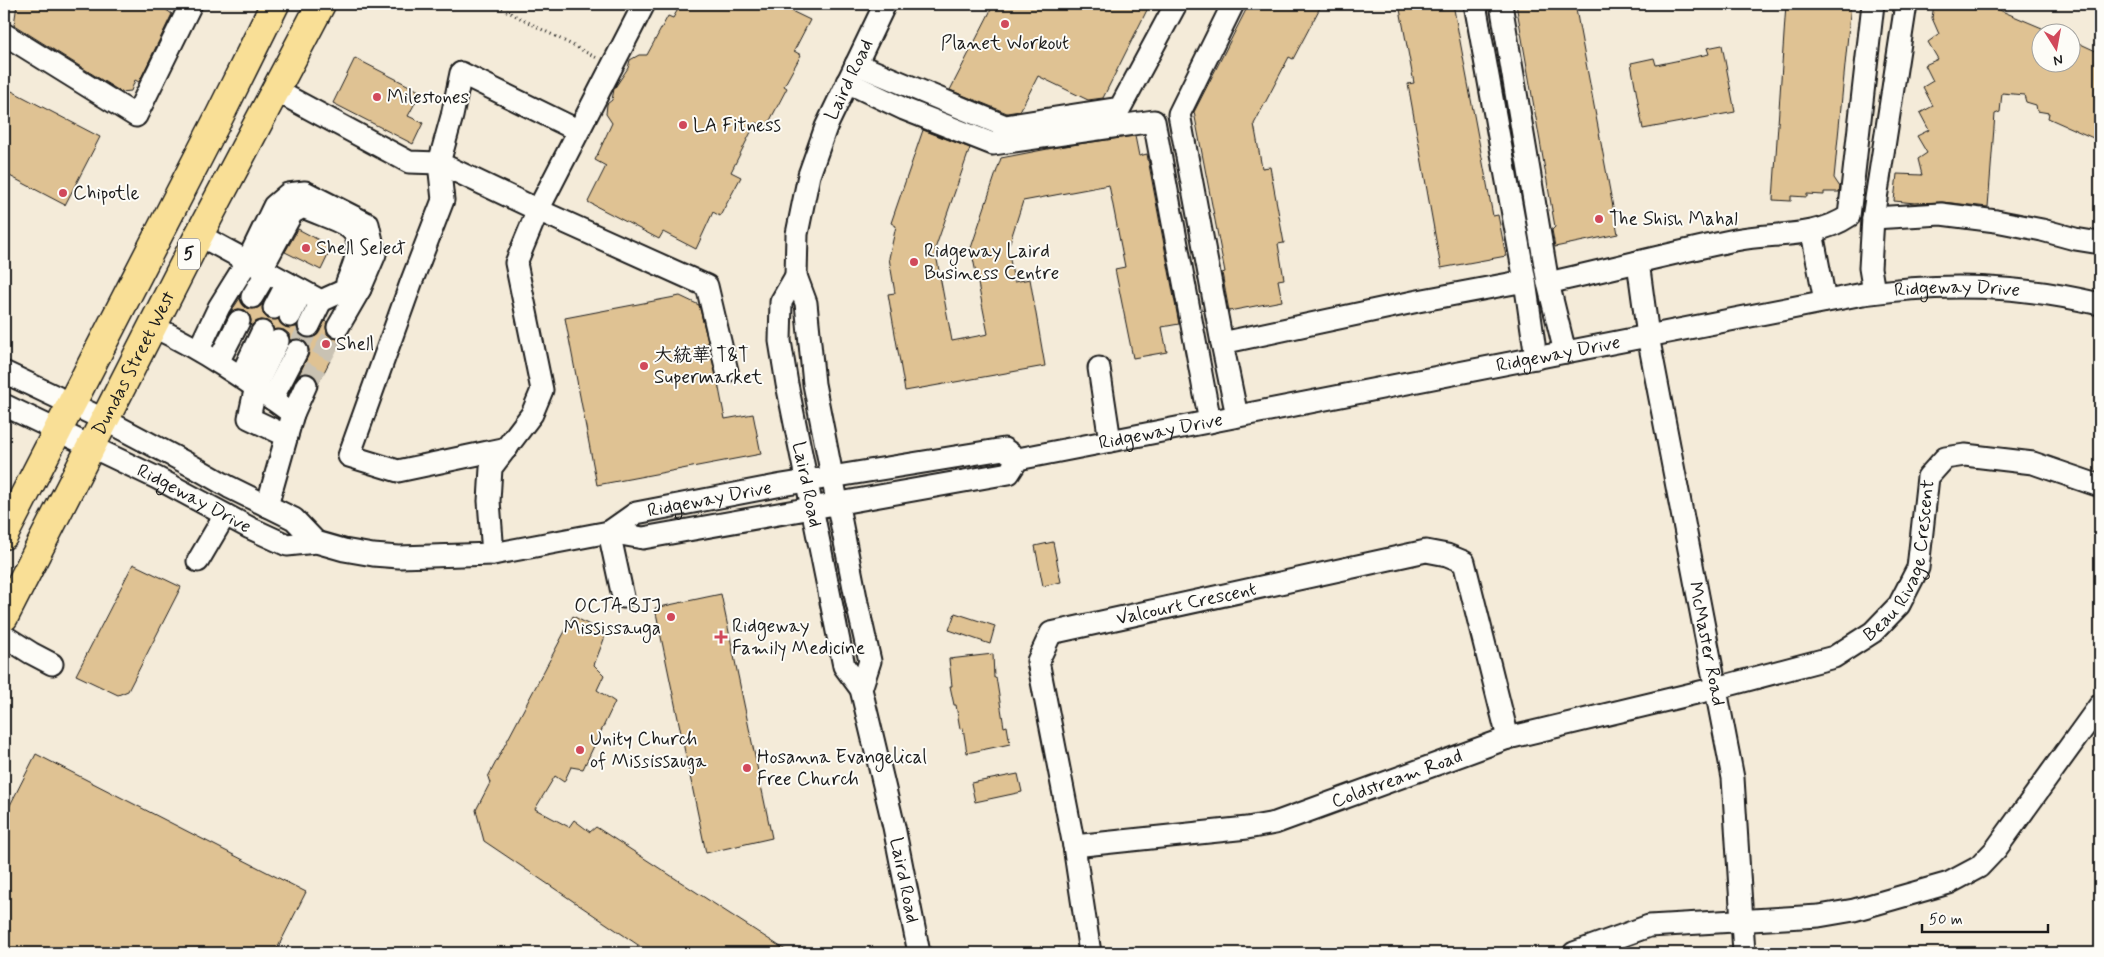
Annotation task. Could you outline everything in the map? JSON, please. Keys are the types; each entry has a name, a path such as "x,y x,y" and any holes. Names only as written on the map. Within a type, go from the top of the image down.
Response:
{"main road":[{"name":"Dundas Street West","path":"4,617 75,439 89,412 220,115 275,4"},
{"name":"Dundas Street West","path":"4,535 75,439 89,412 152,326 320,4"}],"street":[{"path":"4,34 136,116 191,4"},
{"path":"493,554 489,501 492,468 532,414 542,390 516,263 538,210 577,130 644,4"},
{"name":"Laird Road","path":"861,690 870,661 814,384 806,303 796,276 797,234 809,175 826,127 885,4"},
{"path":"852,73 1005,126 1120,108 1176,4"},
{"path":"1233,4 1179,114 1222,343 1238,416"},
{"path":"1475,4 1525,281 1536,358"},
{"path":"1501,4 1548,283 1565,352"},
{"path":"1548,283 1737,240 1812,232 1835,225 1849,216 1873,4"},
{"path":"1874,292 1870,268 1873,218 1906,4"},
{"path":"507,448 398,471 349,456 410,283 443,200 439,163 452,116 460,73 577,130"},
{"path":"852,73 904,108 994,144 1154,121 1210,422"},
{"path":"275,90 409,162 439,163 707,286 728,371"},
{"path":"252,297 274,206 288,194 305,192 368,224 375,254 351,290 338,327"},
{"path":"1873,218 1940,214 2005,223 2100,243"},
{"path":"1812,232 1825,301"},
{"path":"199,235 321,301"},
{"name":"McMaster Road","path":"1638,262 1648,336 1733,778 1744,953"},
{"path":"199,350 219,307 258,268"},
{"name":"Laird Road","path":"796,276 781,302 780,341 811,508 844,666 861,690 894,827 919,953"},
{"path":"1222,343 1418,301 1525,281"},
{"name":"Ridgeway Drive","path":"4,404 157,478 225,515 287,545 316,542 344,550 381,556 493,554 609,532 643,538 1009,473 1018,460 1874,292 1948,286 2014,288 2060,295 2100,304"},
{"path":"282,312 294,287"},
{"path":"309,326 321,301 351,290"},
{"path":"218,362 239,320"},
{"path":"152,326 199,350 293,414"},
{"path":"270,336 249,418 287,436"},
{"path":"256,387 298,350"},
{"path":"1099,368 1110,441"},
{"name":"Ridgeway Drive","path":"4,372 89,412 229,487 294,519 316,542"},
{"path":"267,506 293,414 306,385"},
{"name":"Ridgeway Drive","path":"609,532 636,513 806,481 1004,449 1018,460"},
{"name":"Beau Rivage Crescent","path":"1717,688 1834,657 1873,632 1899,605 1918,568 1928,477 1945,458 1964,455 2033,463 2100,486"},
{"path":"198,561 225,515"},
{"path":"609,532 623,597"},
{"name":"Valcourt Crescent","path":"1090,953 1074,846 1038,661 1051,633 1426,550 1447,555 1464,562 1508,738"},
{"path":"4,636 52,664"},
{"name":"Coldstream Road","path":"1074,846 1247,828 1275,823 1508,738 1717,688"},
{"path":"1574,953 1649,926 1743,922 1819,916 1854,910 1949,883 1979,867 1996,848 2100,705"}],"path":[{"path":"494,4 611,65"}],"building":[{"path":"17,4 158,4 172,14 139,82 135,80 131,91 121,92 14,25"},
{"name":"LA Fitness","path":"681,4 777,4 810,20 794,51 801,55 784,86 787,88 766,128 756,122 731,172 741,177 720,216 713,212 696,249 663,232 659,239 588,202 606,166 595,160 612,123 606,114 607,104 612,100 614,89 628,68 630,60 639,55 647,55 668,16 673,18"},
{"path":"994,4 1150,4 1103,98 1088,100 1038,76 1020,111 1007,113 950,90"},
{"path":"1249,4 1322,4 1293,59 1289,57 1254,124 1262,168 1270,167 1284,243 1278,244 1284,279 1278,280 1282,301 1229,311 1222,273 1225,272 1194,112"},
{"path":"1399,4 1453,4 1493,216 1498,215 1506,256 1441,268 1408,84 1414,83"},
{"path":"1516,4 1575,4 1618,234 1555,247 1552,230 1555,227"},
{"path":"1786,4 1851,4 1834,178 1840,187 1839,192 1824,192 1824,195 1807,194 1807,197 1791,196 1791,201 1773,200"},
{"path":"1934,4 1985,4 2032,24 2032,72 2082,72 2082,45 2100,53 2100,141 2048,118 2049,113 2037,111 2036,105 2026,102 2024,95 2002,93 2000,112 1995,114 1988,207 1942,202 1915,203 1894,201 1897,174 1922,175 1918,159 1927,153 1917,136 1929,130 1920,113 1933,106 1923,87 1933,81 1925,65 1938,59 1928,42 1939,34 1932,18"},
{"path":"1722,45 1735,112 1643,129 1631,63 1654,58 1656,65 1709,54 1707,48"},
{"name":"Milestones","path":"355,58 421,92 408,116 423,123 413,144 333,103"},
{"path":"4,87 100,137 65,205 4,173"},
{"name":"Ridgeway Laird Business Centre","path":"923,130 970,148 935,249 952,341 988,334 971,248 1001,158 1058,147 1135,136 1139,156 1147,154 1179,324 1162,327 1167,352 1133,358 1115,269 1125,267 1109,185 1023,201 1008,248 1014,282 1030,279 1045,366 905,391 888,294 895,293 889,258 896,226 891,223"},
{"name":"Shell Select","path":"298,229 332,247 321,270 285,252"},
{"name":"大統華 T&T Supermarket","path":"680,296 699,305 725,419 753,414 761,454 597,485 565,318"},
{"path":"240,298 245,307 251,309 258,308 263,304 263,314 268,319 278,319 285,327 297,327 299,333 304,337 316,336 325,321 327,322 327,334 332,338 341,339 318,384 316,377 311,373 299,375 308,356 307,344 297,339 290,340 289,334 284,330 274,330 267,321 261,320 250,326 251,320 245,310 238,309 230,313"},
{"path":"1053,542 1061,582 1043,586 1035,546"},
{"path":"133,564 181,587 128,691 118,695 76,675"},
{"path":"721,594 772,838 706,853 655,608"},
{"path":"955,613 995,626 990,644 949,630"},
{"path":"573,616 606,634 594,665 604,675 597,690 615,702 583,769 571,767 564,782 555,776 535,809 569,827 574,820 590,832 596,827 790,953 650,953 484,841 476,810 490,783 488,777"},
{"path":"993,654 994,678 996,677 1004,727 1007,726 1010,744 967,753 963,728 960,729 956,705 954,705 950,686 952,686 949,659"},
{"path":"36,754 306,892 275,953 4,953 4,817"},
{"path":"1018,774 1022,792 975,802 971,783"}],"tunnel":[{"path":"297,351 309,326"},
{"path":"306,385 338,327"}],"place":[{"name":"Planet Workout","path":"1005,24"},
{"name":"Milestones","path":"377,97"},
{"name":"LA Fitness","path":"683,125"},
{"name":"Chipotle","path":"63,193"},
{"name":"The Shish Mahal","path":"1599,219"},
{"name":"Shell Select","path":"306,248"},
{"name":"Ridgeway Laird Business Centre","path":"914,262"},
{"name":"Shell","path":"326,344"},
{"name":"大統華 T&T Supermarket","path":"644,366"},
{"name":"OCTA BJJ Mississauga","path":"671,617"},
{"name":"Ridgeway Family Medicine","path":"721,637"},
{"name":"Unity Church of Mississauga","path":"580,750"},
{"name":"Hosanna Evangelical Free Church","path":"747,768"}]}
